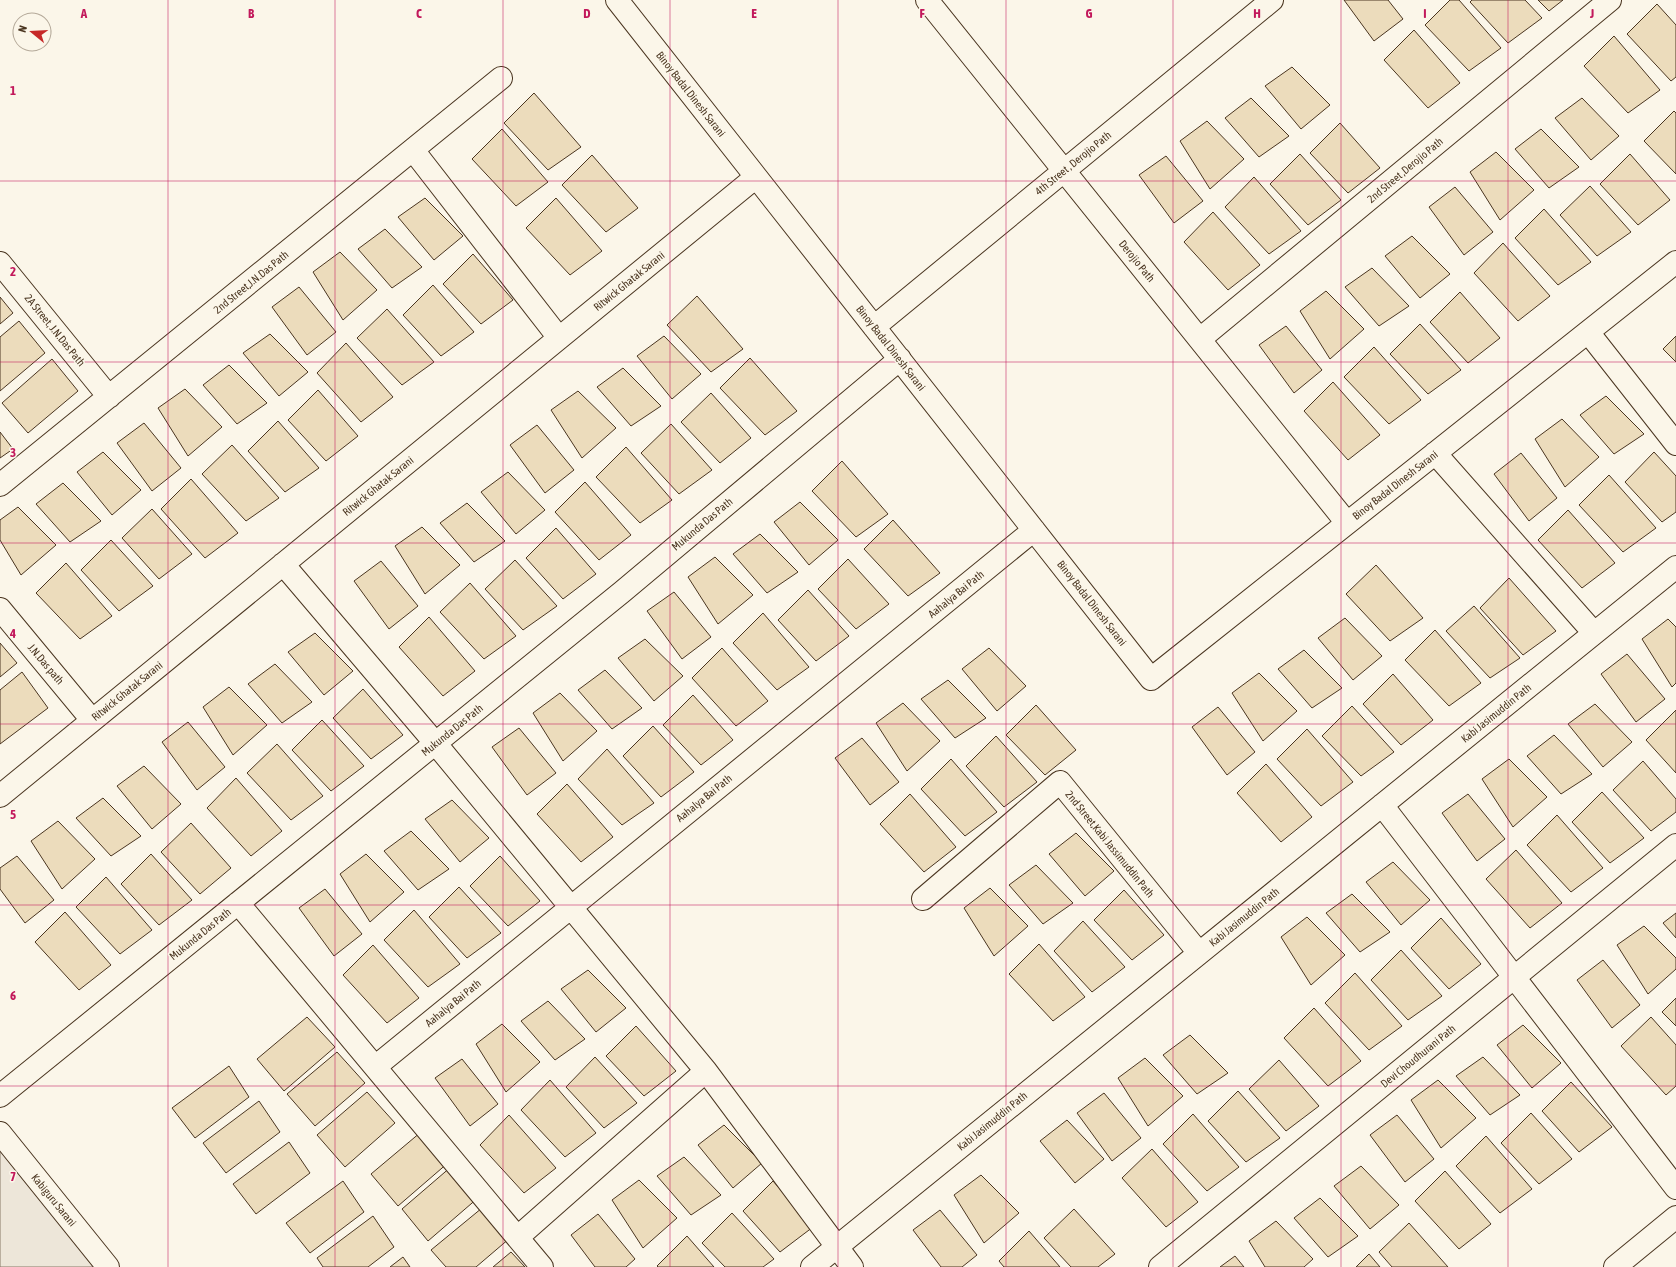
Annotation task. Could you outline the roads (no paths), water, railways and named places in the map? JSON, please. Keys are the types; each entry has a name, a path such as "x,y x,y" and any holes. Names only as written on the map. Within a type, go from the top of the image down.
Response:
{"street":[{"name":"Binoy Badal Dinesh Sarani","path":"618,0 1151,679 1676,262"},
{"name":"Derojio Path","path":"927,0 1347,523"},
{"name":"4th Street , Derojio Path","path":"874,327 1272,0"},
{"name":"2nd Street ,Derojio Path","path":"1200,339 1610,0"},
{"name":"2nd Street,J.N.Das Path","path":"0,486 501,78"},
{"path":"413,150 559,338"},
{"name":"Ritwick Ghatak Sarani","path":"0,796 756,177"},
{"name":"2A Street, J.N.Das Path","path":"0,263 109,397"},
{"path":"1588,332 1676,444"},
{"name":"Mukunda Das Path","path":"0,1096 622,592 900,359"},
{"path":"1435,454 1594,633"},
{"name":"Aahalya Bai Path","path":"375,1067 1034,530"},
{"path":"283,564 436,744 706,1071 836,1248 852,1267"},
{"name":"Kabi Jasimuddin Path","path":"812,1267 1676,567"},
{"name":"J.N.Das path","path":"0,609 92,720"},
{"name":"2nd Street,Kabi Jassimuddin Path","path":"923,899 1060,782 1199,953"},
{"path":"1382,805 1676,1188"},
{"name":"Devi Choudhurani Path","path":"1160,1267 1676,845"},
{"path":"238,903 542,1267"},
{"path":"518,1237 706,1071"},
{"name":"Kabiguru Sarani","path":"0,1134 108,1267"},
{"path":"1615,1267 1676,1217"}]}
